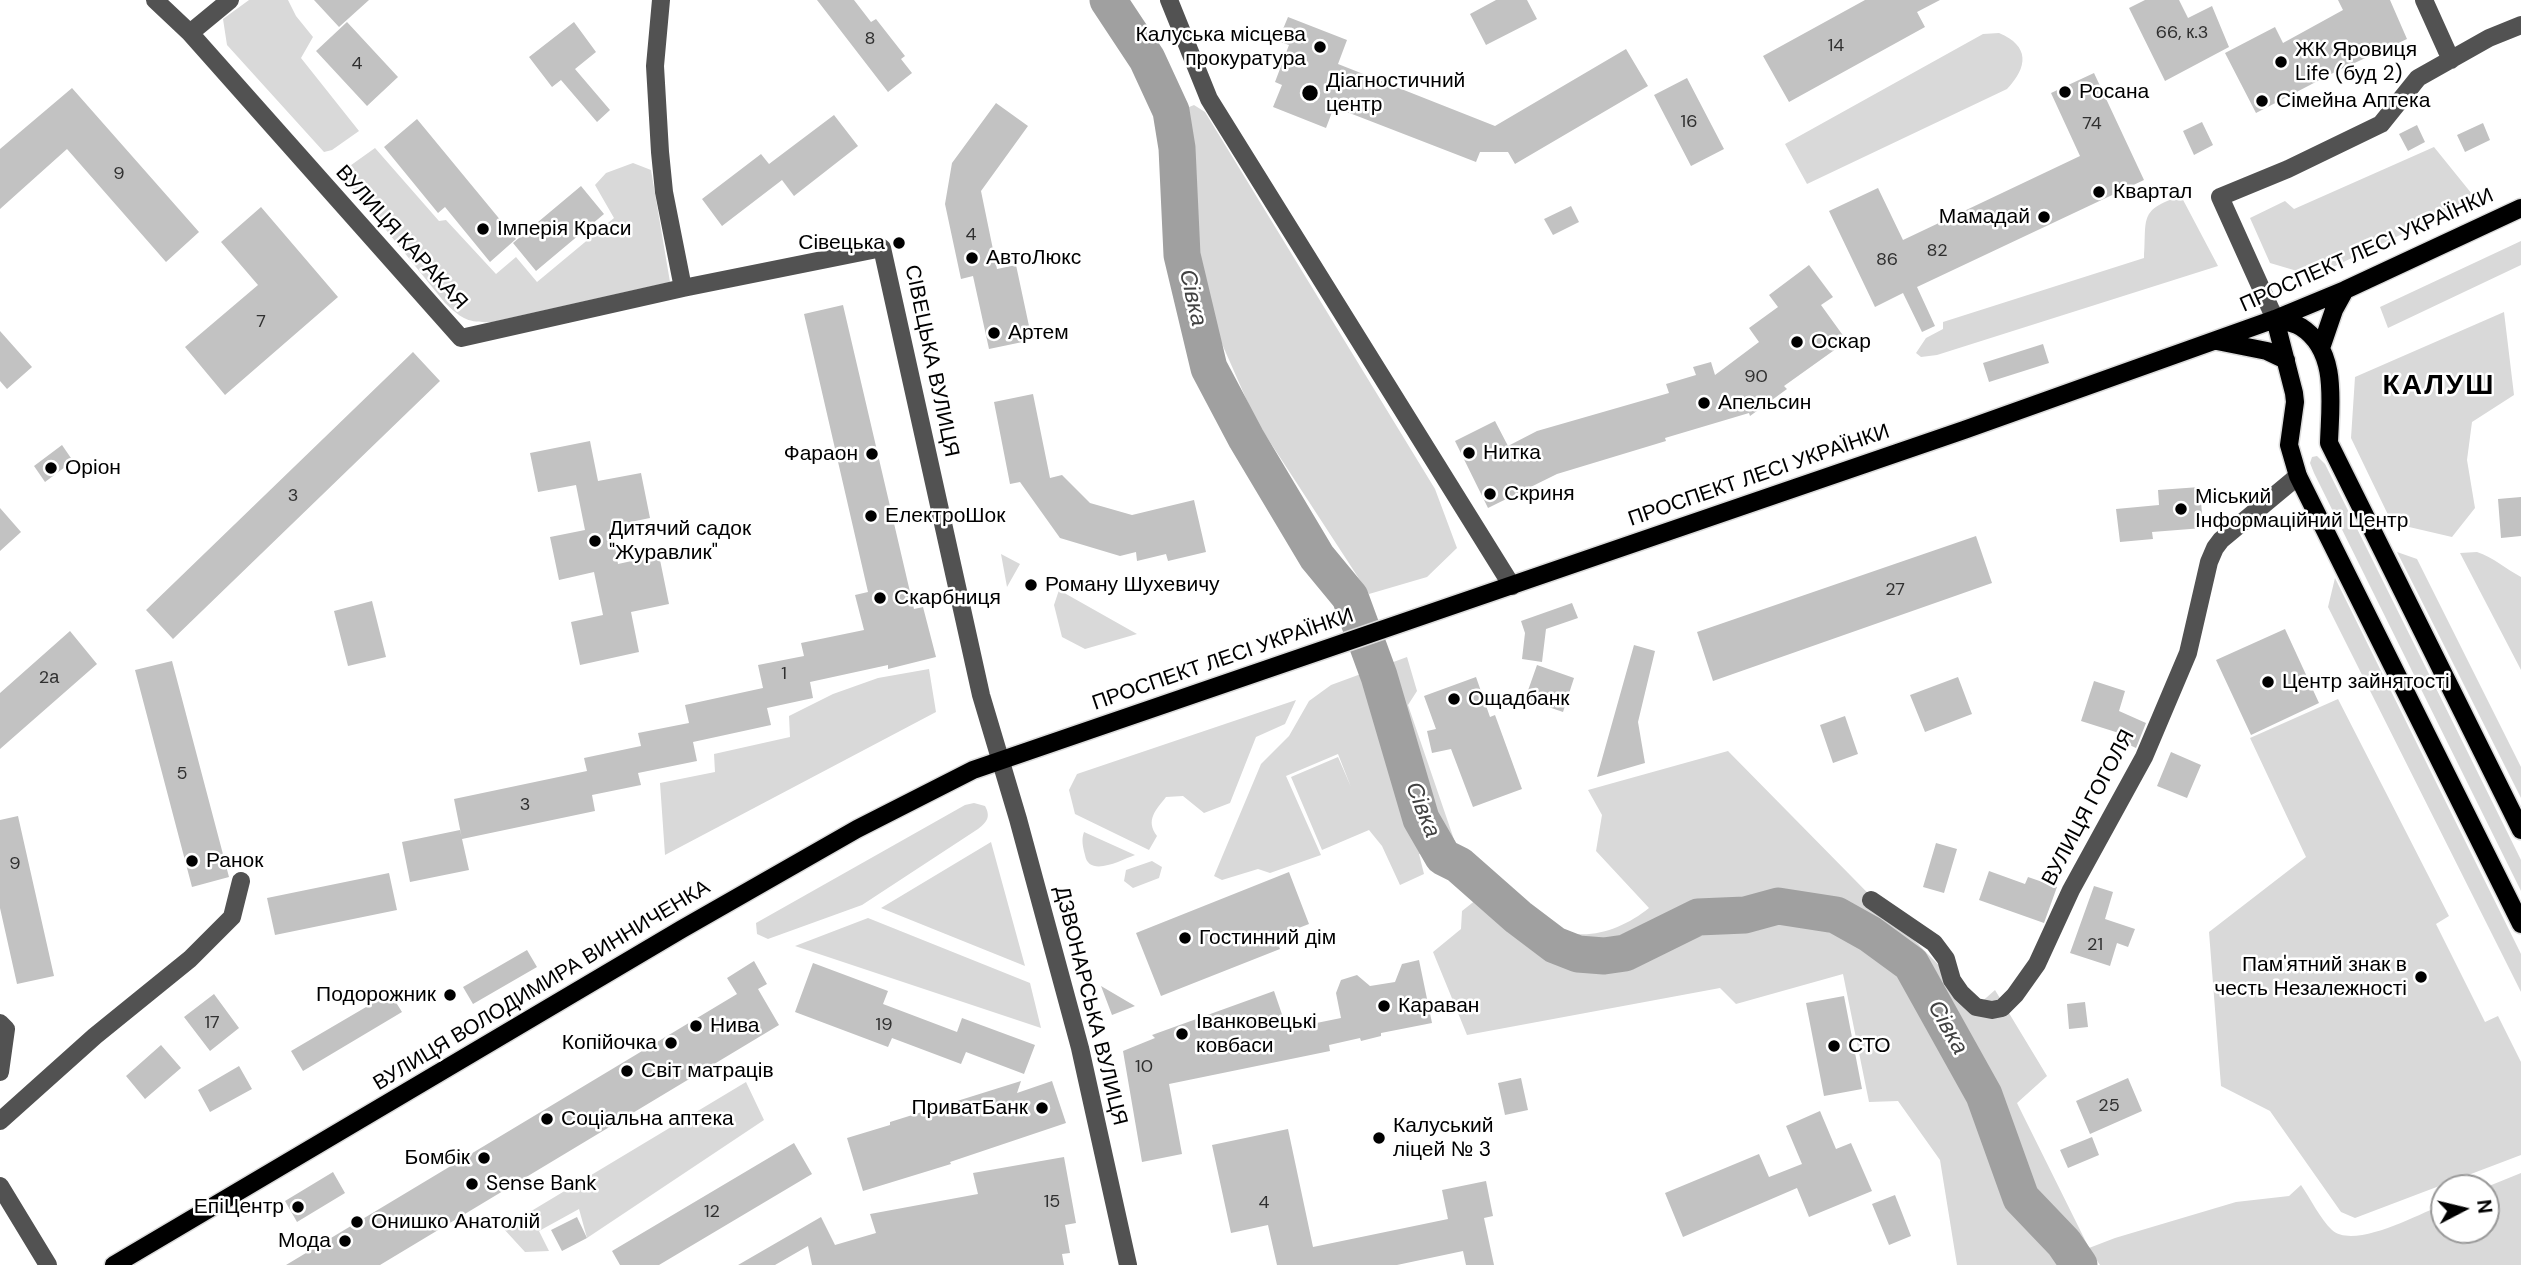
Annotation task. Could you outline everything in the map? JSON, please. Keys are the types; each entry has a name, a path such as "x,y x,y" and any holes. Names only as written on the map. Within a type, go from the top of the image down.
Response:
{"main road":[{"name":"ПРОСПЕКТ ЛЕСІ УКРАЇНКИ","path":"1001,760 1512,586 2275,319 2521,208"},
{"path":"2321,348 2344,290"},
{"path":"2521,830 2329,443 2330,375 2321,348 2299,325 2275,319 2295,402 2289,445 2298,477 2521,924"},
{"path":"2214,340 2248,346 2286,359"},
{"name":"ВУЛИЦЯ ВОЛОДИМИРА ВИННИЧЕНКА","path":"114,1265 682,929 857,829 973,770 1001,760"}],"street":[{"name":"ВУЛИЦЯ КАРАКАЯ","path":"155,0 190,33 461,338 683,288"},
{"path":"190,33 230,0"},
{"path":"661,0 655,66 660,152 664,192 683,288"},
{"path":"1169,0 1209,99 1512,586"},
{"path":"2424,0 2451,60"},
{"path":"2275,319 2220,197 2288,169 2381,124 2418,78 2521,24"},
{"name":"СІВЕЦЬКА ВУЛИЦЯ","path":"683,288 882,248 981,695 1001,760"},
{"name":"ВУЛИЦЯ ГОГОЛЯ","path":"1871,900 1934,943 1946,959 1956,987 1976,1007 1992,1010 2002,1008 2037,964 2071,890 2144,757 2188,653 2215,548 2221,540 2298,477"},
{"name":"ДЗВОНАРСЬКА ВУЛИЦЯ","path":"1001,760 1080,1048 1128,1265"},
{"path":"0,1121 94,1036 190,959 232,917 241,881"},
{"path":"0,1023 6,1029 0,1072"},
{"path":"0,1186 48,1265"}],"shaded area":[{"path":"249,0 288,0 296,16 313,37 301,58 359,131 332,150 324,152 227,45 223,19"},
{"path":"1999,33 2016,44 2022,58 2019,73 2007,89 1807,184 1785,144 1983,34"},
{"path":"1194,105 1205,112 1435,489 1457,548 1427,577 1369,594 1255,419 1219,337 1197,252 1182,110"},
{"path":"2434,147 2476,199 2314,276 2270,263 2250,218 2285,201 2294,209"},
{"path":"375,148 439,221 446,220 496,274 516,257 537,282 614,218 595,185 606,173 633,163 651,170 670,282 492,322 466,319 445,303 349,184 347,168"},
{"path":"2181,196 2218,266 1937,355 1921,357 1916,353 1926,338 1943,329 1943,322 2144,258 2146,224 2151,211"},
{"path":"2521,241 2521,265 2388,328 2380,307"},
{"path":"2504,312 2514,395 2472,422 2467,460 2475,508 2452,537 2392,523 2351,438 2355,377"},
{"path":"2317,456 2325,464 2521,860 2521,891 2314,473 2310,463 2312,457"},
{"path":"2397,552 2417,559 2521,767 2521,798"},
{"path":"2477,552 2521,577 2521,670 2460,553"},
{"path":"1001,554 1020,564 1007,587"},
{"path":"2335,578 2521,954 2521,992 2328,607"},
{"path":"1059,590 1137,634 1085,649 1062,637 1054,605"},
{"path":"1407,657 1417,691 1408,705 1459,854 1419,854 1424,874 1400,885 1382,846 1369,830 1322,850 1291,777 1338,757 1351,787 1338,754 1286,776 1321,855 1270,873 1258,869 1222,880 1214,876 1261,764 1289,736 1309,701 1331,685"},
{"path":"929,669 936,712 665,855 660,783 715,772 714,754 790,737 789,716 833,694 878,678"},
{"path":"2338,699 2449,916 2436,924 2485,1022 2498,1016 2521,1062 2521,1155 2471,1174 2430,1174 2430,1190 2355,1218 2341,1212 2270,1111 2221,1086 2209,932 2306,857 2250,738"},
{"path":"1296,700 1285,724 1256,737 1230,803 1204,813 1183,796 1166,797 1153,815 1152,825 1157,836 1149,850 1075,814 1069,790 1077,774"},
{"path":"1728,751 1978,1005 1995,990 2047,1076 2017,1103 2089,1248 2236,1202 2289,1196 2301,1185 2328,1226 2342,1235 2371,1233 2430,1210 2430,1244 2500,1244 2500,1182 2521,1173 2521,1265 2100,1265 2089,1249 2085,1265 1957,1265 1940,1160 1898,1101 1869,1102 1843,974 1736,1004 1720,988 1467,1035 1433,952 1461,929 1462,911 1496,884 1541,921 1574,934 1614,928 1649,908 1596,851 1602,815 1588,790"},
{"path":"974,803 985,806 988,813 986,822 862,905 768,939 757,934 756,923 965,805"},
{"path":"1084,832 1135,855 1106,866 1093,865 1085,855 1082,841"},
{"path":"991,842 1025,966 881,908"},
{"path":"1152,861 1162,867 1159,878 1133,888 1124,881 1126,870"},
{"path":"868,918 1030,983 1041,1028 795,946"},
{"path":"746,1082 764,1120 587,1238 579,1209 539,1231 549,1251 525,1252 503,1228"}],"building":[{"path":"314,0 369,0 339,27"},
{"path":"817,0 854,0 871,22 876,19 905,56 901,59 912,73 888,92"},
{"path":"1496,0 1527,0 1537,19 1486,45 1470,14"},
{"path":"1865,0 1940,0 1917,12 1925,27 1789,102 1763,56"},
{"path":"2145,0 2179,0 2188,18 2212,6 2229,47 2165,81 2129,8"},
{"path":"2338,0 2390,0 2407,39 2256,113 2225,53 2275,27 2283,43 2343,10"},
{"path":"1288,17 1347,40 1338,64 1495,126 1626,49 1648,86 1515,164 1508,152 1480,152 1476,162 1334,107 1326,128 1273,107 1282,85 1275,82 1289,45 1278,41"},
{"path":"347,22 398,77 367,106 316,51"},
{"path":"574,22 596,52 575,69 610,110 597,122 561,80 552,87 529,57"},
{"path":"2094,73 2144,180 1917,287 1935,326 1922,332 1903,293 1875,307 1829,211 1878,188 1903,240 2080,156 2051,93"},
{"path":"1687,78 1724,149 1691,166 1654,95"},
{"path":"72,88 199,232 166,262 67,149 0,209 0,149"},
{"path":"996,103 1028,126 981,191 997,269 1016,265 1032,340 989,349 973,276 961,279 945,204 952,163"},
{"path":"834,115 858,146 794,196 782,180 722,226 702,199 761,154 769,164"},
{"path":"417,119 516,239 490,262 445,207 438,213 384,147"},
{"path":"2202,122 2213,145 2194,155 2183,131"},
{"path":"2483,123 2490,140 2465,152 2457,135"},
{"path":"2417,125 2425,142 2408,151 2399,134"},
{"path":"581,186 604,214 536,271 513,243"},
{"path":"1571,206 1579,222 1553,235 1544,219"},
{"path":"261,207 338,297 225,395 185,347 258,285 221,242"},
{"path":"1809,265 1833,297 1821,305 1847,341 1784,386 1787,389 1750,416 1749,413 1665,438 1666,441 1557,474 1488,508 1455,441 1495,421 1508,446 1537,431 1669,393 1666,384 1696,375 1693,367 1711,362 1715,375 1759,342 1749,328 1778,307 1769,295"},
{"path":"843,305 914,609 923,607 936,657 888,669 888,665 810,682 813,698 767,708 771,725 693,742 697,761 638,773 641,785 592,795 595,811 462,839 454,799 587,771 584,758 641,746 638,733 689,723 685,705 763,688 758,665 804,656 801,643 864,630 855,595 868,592 804,314"},
{"path":"0,331 32,367 7,389 0,381"},
{"path":"2043,344 2049,363 1989,382 1983,363"},
{"path":"413,352 440,381 173,639 146,610"},
{"path":"1033,394 1050,478 1062,475 1090,503 1132,515 1194,500 1206,552 1168,561 1166,554 1137,561 1136,552 1120,556 1060,538 1020,482 1010,484 994,402"},
{"path":"590,441 598,481 641,473 650,518 611,526 618,564 659,555 669,604 631,612 639,652 580,665 571,622 603,615 594,572 559,580 550,537 585,530 576,485 538,492 530,453"},
{"path":"62,445 73,461 45,482 34,466"},
{"path":"2200,487 2203,528 2152,532 2153,539 2120,542 2116,509 2159,505 2158,490"},
{"path":"2521,497 2521,536 2501,538 2498,499"},
{"path":"0,508 21,532 0,551"},
{"path":"1976,536 1992,583 1713,681 1697,632"},
{"path":"372,601 386,657 348,666 334,611"},
{"path":"1572,603 1578,618 1546,629 1542,662 1522,659 1525,633 1521,621"},
{"name":"Центр зайнятості","path":"2285,629 2319,703 2251,735 2216,660"},
{"path":"70,631 97,664 0,749 0,693"},
{"path":"1634,645 1655,651 1638,722 1645,763 1597,777"},
{"path":"172,661 229,877 192,887 135,670"},
{"path":"1537,665 1574,678 1563,712 1525,699"},
{"path":"1476,677 1490,717 1495,715 1522,789 1473,807 1451,749 1432,753 1427,731 1436,729 1424,696"},
{"path":"1958,677 1972,714 1925,732 1910,695"},
{"path":"2094,681 2125,691 2119,711 2146,723 2136,748 2119,740 2122,734 2081,721"},
{"path":"1845,716 1858,754 1833,763 1820,725"},
{"path":"2171,752 2201,765 2187,798 2157,786"},
{"path":"18,816 54,976 17,984 0,908 0,820"},
{"path":"460,830 469,870 410,882 402,842"},
{"path":"1936,843 1957,849 1944,893 1923,887"},
{"path":"1989,871 2025,884 2028,877 2057,887 2044,923 1979,900"},
{"path":"1289,872 1309,924 1275,937 1280,949 1161,996 1136,933"},
{"path":"389,873 397,910 275,935 267,898"},
{"path":"2094,886 2113,892 2105,919 2135,929 2128,947 2117,943 2110,966 2070,953"},
{"path":"527,950 537,967 473,1004 463,987"},
{"path":"1419,960 1432,1023 1381,1033 1381,1036 1361,1041 1360,1038 1329,1045 1330,1051 1169,1084 1182,1154 1142,1162 1123,1051 1155,1038 1152,1035 1274,991 1287,1029 1341,1018 1336,993 1341,980 1357,975 1370,986 1395,982 1402,964"},
{"path":"754,961 767,984 758,989 779,1025 380,1265 286,1265 737,994 727,978"},
{"path":"813,963 888,991 883,1004 957,1032 962,1018 1035,1045 1024,1074 966,1052 961,1064 892,1038 888,1047 795,1012"},
{"path":"1101,986 1135,1006 1112,1015"},
{"path":"390,993 402,1012 303,1071 291,1051"},
{"path":"214,994 239,1028 210,1051 184,1017"},
{"name":"СТО","path":"1844,996 1862,1089 1824,1096 1806,1003"},
{"path":"2085,1002 2088,1027 2069,1029 2067,1004"},
{"path":"161,1045 181,1068 145,1099 126,1076"},
{"path":"239,1066 252,1089 210,1112 198,1090"},
{"path":"1521,1078 1528,1110 1505,1115 1498,1083"},
{"path":"2128,1078 2142,1111 2090,1134 2076,1101"},
{"path":"1021,1081 1017,1093 1052,1081 1066,1123 950,1162 951,1164 863,1191 847,1138"},
{"path":"1820,1111 1836,1149 1851,1143 1872,1191 1809,1217 1797,1188 1683,1237 1665,1193 1759,1154 1769,1177 1802,1164 1786,1126"},
{"path":"1288,1129 1313,1247 1448,1219 1442,1190 1486,1181 1493,1216 1484,1218 1494,1265 1466,1265 1463,1251 1397,1265 1277,1265 1268,1225 1231,1233 1212,1145"},
{"path":"2092,1137 2099,1155 2068,1168 2060,1150"},
{"path":"794,1143 812,1174 659,1265 620,1265 612,1251"},
{"path":"1064,1157 1076,1223 1065,1225 1070,1253 1062,1254 1064,1265 812,1265 808,1246 775,1265 738,1265 821,1217 835,1245 876,1233 870,1214 978,1194 973,1173"},
{"path":"333,1172 345,1193 297,1222 285,1201"},
{"path":"1895,1195 1911,1236 1889,1245 1872,1204"},
{"path":"577,1217 587,1238 562,1251 551,1230"}],"waterway":[{"name":"Сівка","path":"1108,0 1147,59 1171,111 1177,148 1182,255 1209,368 1246,438 1317,557 1350,597 1379,676 1421,819 1443,857 1459,865 1518,917 1555,945 1578,954 1604,956 1625,953 1698,917 1745,915 1778,906 1836,915 1870,934 1911,964 1984,1095 2021,1198 2064,1243 2079,1265"}],"place":[{"name":"Калуська місцева прокуратура","path":"1320,47"},
{"name":"ЖК Яровиця Life (буд 2)","path":"2281,62"},
{"name":"Росана","path":"2065,92"},
{"name":"Діагностичний центр","path":"1310,93"},
{"name":"Сімейна Аптека","path":"2262,101"},
{"name":"Квартал","path":"2099,192"},
{"name":"Мамадай","path":"2044,217"},
{"name":"Імперія Краси","path":"483,229"},
{"name":"Сівецька","path":"899,243"},
{"name":"АвтоЛюкс","path":"972,258"},
{"name":"Артем","path":"994,333"},
{"name":"Оскар","path":"1797,342"},
{"name":"Апельсин","path":"1704,403"},
{"name":"Нитка","path":"1469,453"},
{"name":"Фараон","path":"872,454"},
{"name":"Оріон","path":"51,468"},
{"name":"Скриня","path":"1490,494"},
{"name":"Міський Інформаційний Центр","path":"2181,509"},
{"name":"ЕлектроШок","path":"871,516"},
{"name":"Дитячий садок \"Журавлик\"","path":"595,541"},
{"name":"Роману Шухевичу","path":"1031,585"},
{"name":"Скарбниця","path":"880,598"},
{"name":"Центр зайнятості","path":"2268,682"},
{"name":"Ощадбанк","path":"1454,699"},
{"name":"Ранок","path":"192,861"},
{"name":"Гостинний дім","path":"1185,938"},
{"name":"Пам'ятний знак в честь Незалежності","path":"2421,977"},
{"name":"Подорожник","path":"450,995"},
{"name":"Караван","path":"1384,1006"},
{"name":"Нива","path":"696,1026"},
{"name":"Іванковецькі ковбаси","path":"1182,1034"},
{"name":"Копійочка","path":"671,1043"},
{"name":"СТО","path":"1834,1046"},
{"name":"Світ матраців","path":"627,1071"},
{"name":"ПриватБанк","path":"1042,1108"},
{"name":"Соціальна аптека","path":"547,1119"},
{"name":"Калуський ліцей № 3","path":"1379,1138"},
{"name":"Бомбік","path":"484,1158"},
{"name":"Sense Bank","path":"472,1184"},
{"name":"ЕпіЦентр","path":"298,1207"},
{"name":"Онишко Анатолій","path":"357,1222"},
{"name":"Мода","path":"345,1241"}],"district":[{"name":"КАЛУШ","path":"2439,387"}]}
